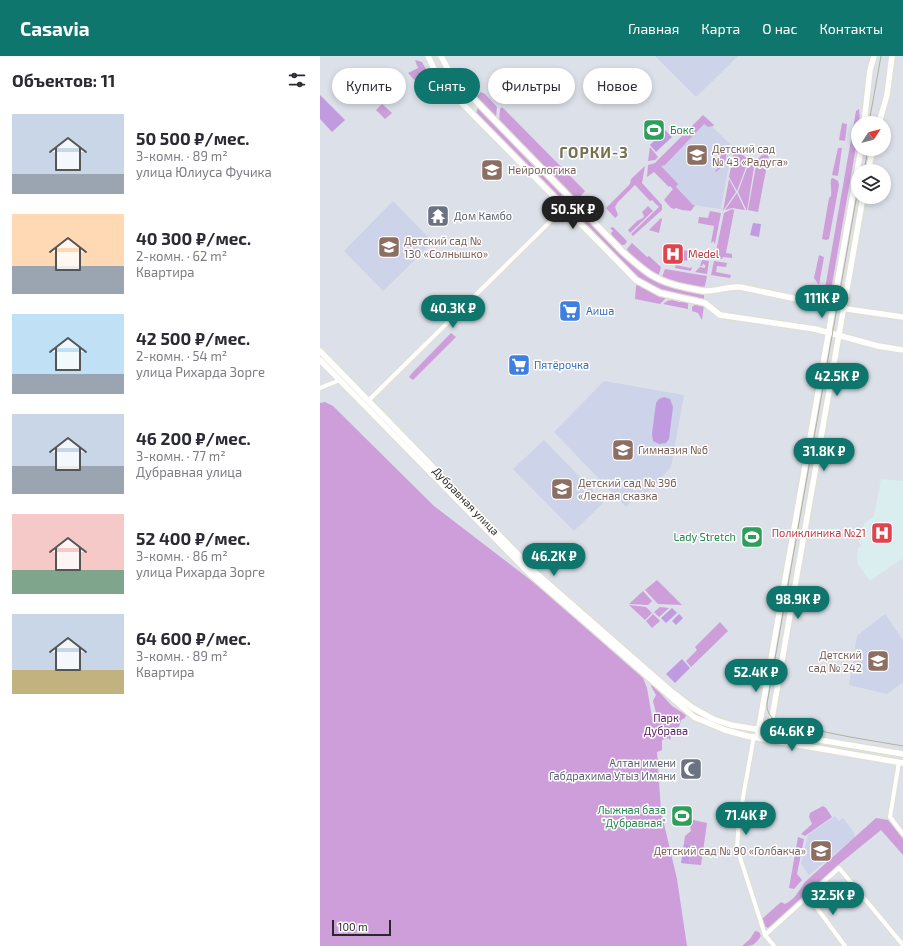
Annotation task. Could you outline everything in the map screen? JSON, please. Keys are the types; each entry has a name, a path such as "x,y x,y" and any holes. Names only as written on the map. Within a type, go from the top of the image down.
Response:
{"street":[{"path":"428,56 436,73 448,89 636,280 654,290 672,296 705,303 720,315 815,329 878,346 903,350"},
{"path":"441,56 447,68"},
{"path":"865,116 870,70 874,56"},
{"path":"881,116 887,95 892,56"},
{"path":"478,104 642,270 659,280 672,285 706,291 727,287 740,287 833,307 903,318"},
{"path":"774,946 764,935 737,848 739,820 756,737 759,730 860,156"},
{"path":"366,403 572,200"},
{"path":"768,739 862,204"},
{"name":"Дубравная улица","path":"320,351 366,403 532,576 694,717 725,730 756,737 901,763"},
{"name":"Дубравная улица","path":"320,360 366,403 535,572 672,692 694,708 713,719 731,725 903,754"},
{"path":"320,388 340,380"},
{"path":"901,763 890,817 903,834"},
{"path":"764,935 839,868 903,945"},
{"path":"808,896 845,946"}],"shaded area":[{"path":"655,56 738,56 696,97"},
{"path":"320,95 345,120 332,132 320,119"},
{"name":"Детский сад № 43 «Радуга»","path":"702,117 732,146 721,209 693,205 654,164"},
{"path":"665,130 672,137 656,152 650,145"},
{"name":"Детский сад № 130 «Солнышко»","path":"393,201 433,242 383,291 344,251"},
{"path":"753,223 761,224 759,237 750,235"},
{"name":"Гимназия №6","path":"604,381 684,395 671,467 646,494 643,490 626,507 554,432"},
{"path":"664,397 670,399 673,407 669,439 666,443 659,444 653,441 652,434 656,403 659,399"},
{"name":"Детский сад № 396 «Лесная сказка","path":"544,440 604,502 574,531 513,469"},
{"name":"Поликлиника №21","path":"881,479 903,481 903,558 870,581 857,563 858,548 862,546 859,542 864,524 874,516"},
{"path":"672,608 677,613 666,623 661,618"},
{"path":"679,614 683,618 676,625 672,621"},
{"name":"Детский сад № 242","path":"885,614 903,640 903,682 887,694 849,685 857,636"},
{"path":"682,659 690,668 675,683 666,674"},
{"name":"Детский сад № 90 «Голбакча»","path":"835,816 839,821 843,818 853,831 855,837 809,875 801,864 808,835"},
{"path":"684,843 691,845 689,864 681,863"}],"green space":[{"path":"415,60 422,62 425,68 418,68"},
{"path":"414,70 414,80 408,73"},
{"path":"480,93 485,94 488,97 488,104 494,104 497,107 496,117 480,102"},
{"path":"382,104 392,113 385,119 376,110"},
{"path":"478,107 562,193 561,197 558,197 476,114"},
{"path":"502,107 585,191 580,197 575,198 499,121 500,109"},
{"path":"859,109 860,116 855,116 856,111"},
{"path":"703,115 714,125 708,127 704,124 665,165 661,166 678,184 676,187 693,205 695,205 691,211 676,208 674,209 671,208 664,200 673,189 654,172 647,177 648,165 655,163"},
{"path":"842,123 847,124 845,141 839,140"},
{"path":"851,140 851,156 854,156 853,164 851,164 851,175 830,296 824,294"},
{"path":"722,145 727,149 725,164 716,172 715,171 719,167 714,162 720,156 718,153 719,148"},
{"path":"650,147 658,157 655,160 648,161"},
{"path":"735,147 751,163 746,167 737,191 729,177"},
{"path":"838,148 842,148 838,176 832,175"},
{"path":"768,149 770,149 758,212 748,210 757,160"},
{"path":"752,165 754,167 747,211 738,192 747,168"},
{"path":"645,166 642,183 662,205 662,210 633,236 631,234 659,207 652,200 650,201 635,185 618,202 615,207 618,215 615,218 606,208 630,184 631,179"},
{"path":"833,178 838,181 839,185 829,239 826,240 822,239 829,198 831,196 831,179"},
{"path":"729,179 736,192 723,211"},
{"path":"737,193 745,210 732,208 725,210"},
{"path":"594,200 599,205 590,214 586,208"},
{"path":"648,206 653,211 630,233 628,230 637,221 643,218 644,216 642,212"},
{"path":"732,209 734,211 726,253 732,254 732,258 716,258 715,256 724,213"},
{"path":"710,211 721,213 715,244 714,241 711,243 714,226 698,223 699,217 708,218"},
{"path":"587,218 623,256 643,273 665,285 704,293 704,300 659,289 633,274 615,258 582,223"},
{"path":"661,218 659,233 649,230"},
{"path":"613,227 626,240 627,242 624,245 621,245 613,238 611,233 613,231 610,228"},
{"path":"632,243 647,257 649,256 661,267 659,274 656,275 638,264 631,257 627,249"},
{"path":"681,250 689,251 687,261 680,259"},
{"path":"819,255 824,257 819,285 814,278"},
{"path":"702,260 709,261 707,274 695,272 700,267 705,268 705,265 703,264 700,266"},
{"path":"714,261 727,263 726,267 717,266 716,272 731,275 730,278 711,275"},
{"path":"676,265 690,268 692,267 691,271 675,268"},
{"path":"665,269 707,276 705,286 702,288 667,280 662,277"},
{"path":"638,284 665,296 665,299 660,304 635,299 636,286"},
{"path":"672,300 688,302 688,309 663,304"},
{"path":"697,303 704,305 702,320 698,313 692,311 692,307"},
{"path":"451,333 456,337 413,380 409,377 413,372"},
{"name":"Парк Дубрава","path":"325,402 333,406 434,506 541,588 643,678 647,688 653,723 656,713 653,701 656,695 651,686 652,684 672,706 686,715 685,718 681,720 679,728 670,737 671,739 669,740 669,738 662,740 662,750 657,752 661,811 677,879 687,946 320,946 320,403"},
{"path":"657,580 682,605 658,604 645,590"},
{"path":"643,591 652,601 648,605 629,604"},
{"path":"629,605 646,607 652,613 645,620"},
{"path":"660,607 669,608 659,617 654,612"},
{"path":"653,614 660,621 652,628 646,621"},
{"path":"720,622 728,631 691,667 686,661 697,650 695,647"},
{"path":"823,806 832,817 805,836 801,834 812,824 809,817 810,813"},
{"path":"876,818 888,820 903,839 903,855 881,830 838,865 768,928 764,926 762,919 781,902 785,904 792,900 805,882"},
{"path":"689,819 707,823 701,865 689,864 691,845 684,843 685,836 691,831"},
{"path":"798,837 804,839 797,874 802,880 794,889 789,888"},
{"path":"755,931 759,932 761,936 757,941 751,945 742,946 750,939"}],"tram line":[{"path":"870,116 881,56"},
{"path":"865,164 867,156"},
{"path":"855,204 767,708 771,716 781,723 903,746"}],"place":[{"name":"Бокс","path":"654,130"},
{"name":"Детский сад № 43 «Радуга»","path":"697,155"},
{"name":"Нейрологика","path":"492,170"},
{"name":"Дом Камбо","path":"438,216"},
{"name":"Детский сад № 130 «Солнышко»","path":"389,247"},
{"name":"Medel","path":"673,254"},
{"name":"Аиша","path":"570,311"},
{"name":"Пятёрочка","path":"519,365"},
{"name":"Гимназия №6","path":"623,450"},
{"name":"Детский сад № 396 «Лесная сказка","path":"562,489"},
{"name":"Поликлиника №21","path":"882,533"},
{"name":"Lady Stretch","path":"752,537"},
{"name":"Детский сад № 242","path":"878,661"},
{"name":"Алтан имени Габдрахима Утыз Имяни","path":"691,769"},
{"name":"Лыжная база \"Дубравная\"","path":"682,816"},
{"name":"Детский сад № 90 «Голбакча»","path":"821,851"}],"district":[{"name":"ГОРКИ-3","path":"594,153"}]}
